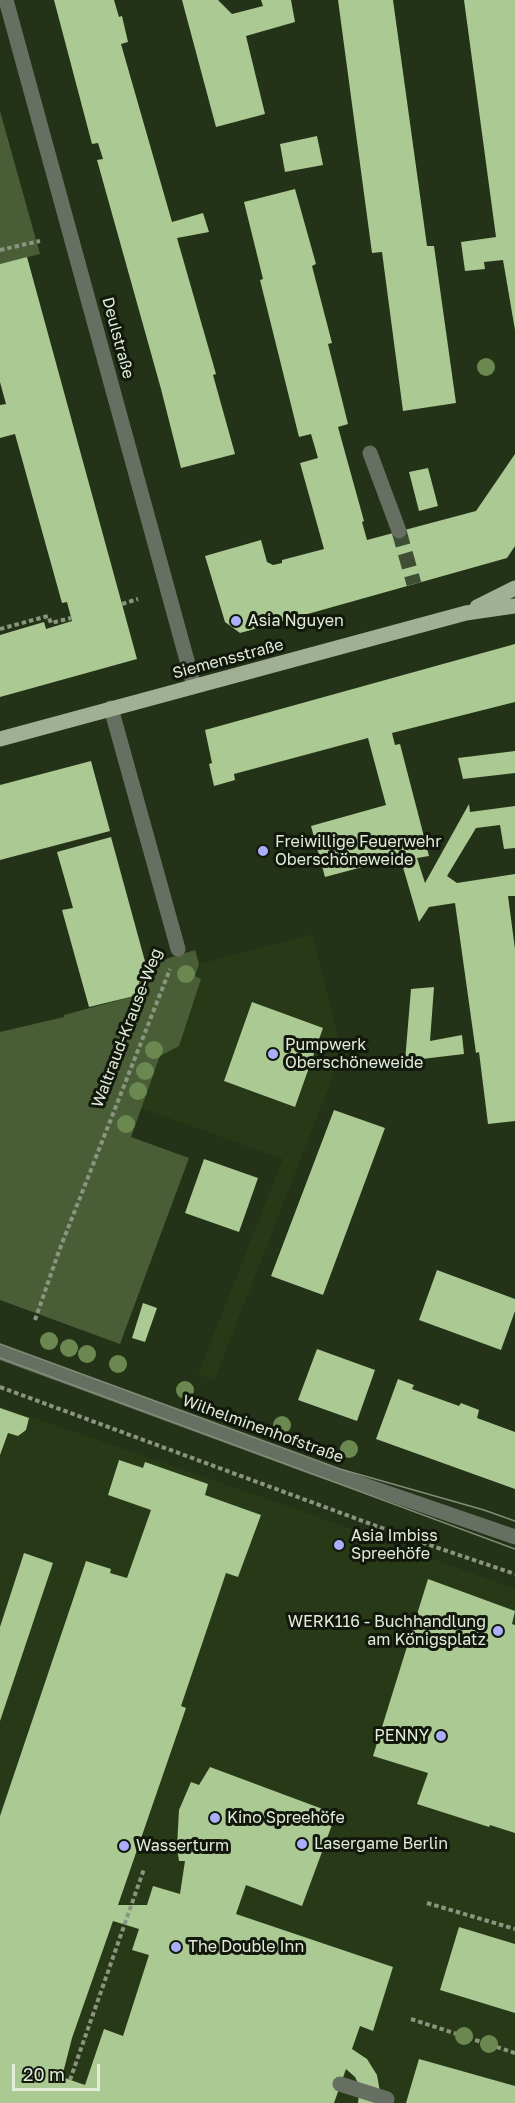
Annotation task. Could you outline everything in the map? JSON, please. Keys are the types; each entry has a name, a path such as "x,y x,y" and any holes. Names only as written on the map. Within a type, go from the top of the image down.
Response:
{"main road":[{"name":"Siemensstraße","path":"466,613 515,588"},
{"name":"Siemensstraße","path":"0,739 466,613 515,606"}],"street":[{"name":"Deulstraße","path":"6,0 194,686"},
{"path":"370,453 399,531"},
{"name":"Waltraud-Krause-Weg","path":"111,708 178,949"},
{"name":"Wilhelminenhofstraße","path":"0,1352 312,1467 515,1537"},
{"path":"340,2084 387,2098"}],"path":[{"path":"0,250 40,241"},
{"path":"122,604 138,599"},
{"path":"0,629 48,616 51,623 71,618"},
{"name":"Waltraud-Krause-Weg","path":"35,1320 59,1251 178,949"},
{"path":"0,1387 406,1537 515,1574"},
{"path":"70,2080 144,1869"},
{"path":"427,1903 515,1929"},
{"path":"411,2019 515,2053"}],"shaded area":[{"path":"0,111 40,254 0,264"},
{"path":"312,934 342,1053 214,1381 198,1374 283,1159 141,1108 161,1056 201,979 195,976 199,964"},
{"path":"195,950 199,964 195,976 201,979 179,1046 160,1056 131,1137 189,1158 120,1344 0,1300 0,1032 64,1017 64,1015 134,996 146,965"},
{"path":"0,1406 288,1506 515,1589 515,2103 0,2103"}],"building":[{"path":"54,0 114,0 119,17 122,16 128,42 121,44 172,222 203,213 209,232 177,238 216,374 213,375 235,454 181,468 97,160 103,159 98,143 92,144"},
{"path":"182,0 218,0 232,14 263,6 261,0 291,0 295,22 246,36 265,114 216,127"},
{"path":"338,0 393,0 427,246 434,246 456,403 403,411 382,252 372,253"},
{"path":"464,0 515,0 515,330 503,260 484,262 485,269 465,271 461,242 496,237"},
{"path":"317,136 323,165 285,172 280,144"},
{"path":"295,189 316,264 312,266 332,343 328,344 348,424 338,427 364,521 362,522 367,540 476,511 515,454 515,546 507,558 240,633 225,622 205,556 261,540 267,562 273,565 282,563 282,560 324,549 300,463 318,458 311,434 299,437 260,280 263,279 244,202"},
{"path":"27,257 137,659 0,697 0,635 44,622 46,629 72,621 67,602 62,603 15,434 0,438 0,405 6,404 0,382 0,264"},
{"path":"428,468 438,506 419,511 409,472"},
{"path":"515,644 515,702 392,733 395,745 400,744 429,856 417,858 425,883 469,804 470,812 515,806 515,848 504,849 500,825 476,828 447,876 457,883 515,874 515,896 508,896 515,949 515,1121 488,1124 455,903 429,907 419,922 400,857 325,877 311,826 386,805 368,738 234,774 235,780 214,786 205,730"},
{"path":"515,751 515,773 463,779 458,758"},
{"path":"91,761 110,831 0,860 0,785"},
{"path":"111,837 146,965 134,996 89,1007 62,910 73,908 57,852"},
{"path":"434,987 430,1041 462,1035 464,1054 405,1061 411,989"},
{"name":"Pumpwerk Oberschöneweide","path":"252,1002 323,1028 295,1107 224,1081"},
{"path":"334,1110 385,1128 323,1295 271,1276"},
{"path":"204,1159 258,1178 239,1232 185,1213"},
{"path":"437,1270 515,1299 515,1311 501,1350 419,1320"},
{"path":"143,1303 157,1308 145,1342 132,1338"},
{"path":"317,1349 375,1370 357,1421 298,1400"},
{"path":"398,1379 414,1385 412,1389 459,1406 461,1403 479,1410 477,1418 515,1432 515,1489 376,1439"},
{"path":"0,1408 29,1418 26,1430 18,1436 8,1433 0,1455"},
{"path":"119,1460 143,1468 145,1462 208,1484 205,1495 261,1515 238,1577 226,1573 181,1706 186,1708 118,1905 147,1905 153,1886 180,1894 185,1861 179,1861 177,1847 179,1810 191,1782 199,1785 210,1767 336,1814 302,1906 246,1885 236,1914 393,1967 373,2031 360,2026 352,2049 367,2059 377,2075 380,2092 377,2103 358,2103 360,2087 355,2077 346,2069 334,2103 0,2103 0,1816 86,1561 111,1569 110,1573 127,1578 151,1510 108,1495","holes":["113,1921 139,1929 132,1950 149,1955 123,2036 104,2029 85,2085 62,2077 72,2038"]},
{"path":"24,1553 53,1563 0,1721 0,1627"},
{"path":"428,1579 515,1611 512,1624 515,1625 515,1833 417,1804 428,1773 373,1756"},
{"path":"459,1927 515,1944 515,2013 440,1990"},
{"path":"419,2059 515,2086 515,2103 406,2103"}],"tunnel":[{"path":"399,531 414,584"}],"tram line":[{"path":"0,1344 340,1469 515,1521"},
{"path":"0,1358 515,1549"}],"place":[{"name":"Asia Nguyen","path":"236,621"},
{"name":"Freiwillige Feuerwehr Oberschöneweide","path":"263,851"},
{"name":"Pumpwerk Oberschöneweide","path":"273,1054"},
{"name":"Asia Imbiss Spreehöfe","path":"339,1545"},
{"name":"WERK116 - Buchhandlung am Königsplatz","path":"498,1631"},
{"name":"PENNY","path":"441,1736"},
{"name":"Kino Spreehöfe","path":"215,1818"},
{"name":"Lasergame Berlin","path":"302,1844"},
{"name":"Wasserturm","path":"124,1846"},
{"name":"The Double Inn","path":"176,1947"}]}
